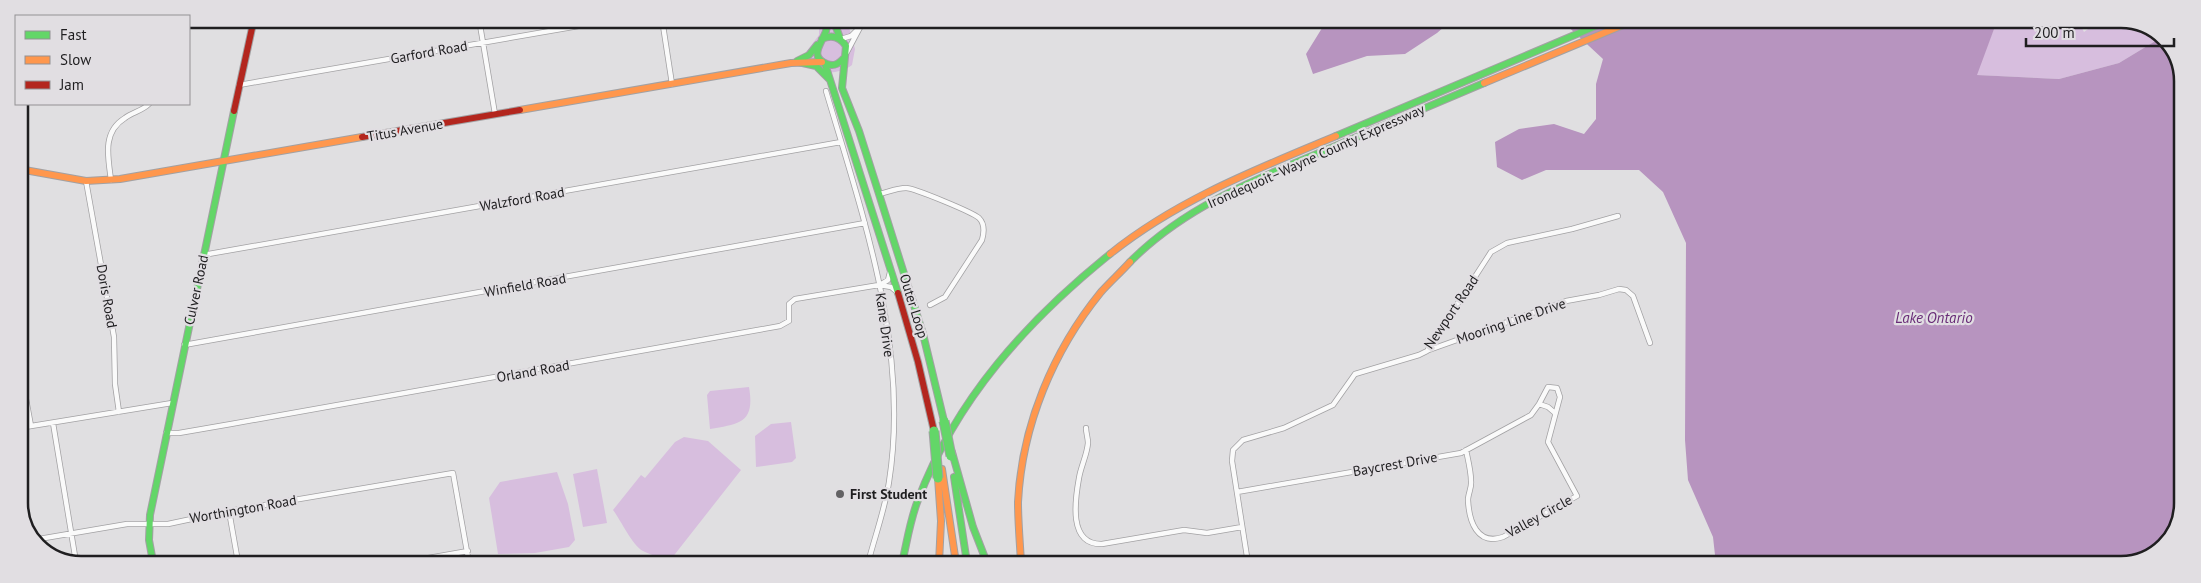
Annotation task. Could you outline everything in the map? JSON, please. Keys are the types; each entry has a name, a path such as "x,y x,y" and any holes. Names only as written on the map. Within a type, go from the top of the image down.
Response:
{"main road":[{"name":"Culver Road","path":"152,556 149,525 166,433 222,161 252,28"},
{"path":"826,28 819,42 817,53 823,63 838,64 846,55 846,46 840,39 835,28"},
{"path":"1523,62 1593,28"},
{"name":"Irondequoit–Wayne County Expressway","path":"904,556 914,511 926,476 948,436 974,396 1000,360 1043,312 1082,275 1130,238 1166,214 1247,172 1614,28"},
{"path":"819,42 831,36 840,39"},
{"name":"Titus Avenue","path":"795,63 809,55 819,42"},
{"name":"Outer Loop","path":"846,55 842,80 843,90 859,131 923,334 952,454 966,556"},
{"name":"Irondequoit–Wayne County Expressway","path":"1020,556 1018,526 1020,480 1033,417 1046,383 1066,342 1103,289 1127,262 1153,239 1186,215 1218,197 1523,62"},
{"name":"Titus Avenue","path":"28,171 86,181 112,180 795,63 823,63"},
{"path":"795,63 818,67 825,73 830,90"},
{"name":"Outer Loop","path":"823,63 830,90 898,293 915,351 942,469 955,556"},
{"path":"934,431 941,527 939,556"},
{"path":"952,454 974,527 985,556"}],"street":[{"path":"480,28 495,114"},
{"name":"Garford Road","path":"239,85 568,28"},
{"path":"663,28 672,84"},
{"path":"840,39 852,35 858,28"},
{"path":"846,55 860,28"},
{"name":"Kane Drive","path":"830,90 841,142 865,223 879,285 890,364 894,429 889,483 870,556"},
{"path":"112,180 107,148 112,131 122,120 143,110 149,105"},
{"name":"Walzford Road","path":"203,255 841,142"},
{"name":"Doris Road","path":"86,181 114,337 116,384 120,412"},
{"path":"879,194 900,188 911,189 973,214 982,224 984,232 982,240 945,298 930,305"},
{"name":"Newport Road","path":"1247,556 1232,455 1239,442 1284,428 1334,405 1355,374 1427,351 1491,252 1507,243 1572,229 1618,216"},
{"name":"Winfield Road","path":"184,345 865,223"},
{"path":"879,285 889,278 890,269"},
{"path":"879,285 891,287 898,293"},
{"name":"Orland Road","path":"166,433 179,433 240,423 780,326 789,321 789,306 792,301 879,285"},
{"name":"Mooring Line Drive","path":"1427,351 1566,301 1619,289 1626,290 1633,296 1650,342"},
{"name":"Baycrest Drive","path":"1237,492 1461,453 1531,415 1540,404 1548,387 1557,388 1560,393"},
{"name":"Valley Circle","path":"1466,450 1472,481 1468,500 1473,527 1478,534 1485,538 1495,539 1503,537 1577,496 1548,442 1560,393"},
{"path":"28,426 172,403"},
{"path":"1540,404 1548,407 1555,413"},
{"path":"28,410 31,426"},
{"path":"52,423 75,555"},
{"path":"1086,428 1088,444 1079,477 1076,501 1080,534 1089,542 1102,544 1184,530 1207,532 1242,527"},
{"name":"Worthington Road","path":"42,539 127,524 168,524 230,511 453,473 468,551"},
{"path":"230,511 237,556"},
{"path":"437,556 468,551 469,556"}],"shaded area":[{"path":"819,28 849,28 855,49 852,65 848,68 827,73 813,67 806,52 819,35"},
{"path":"1994,28 2082,28 2084,32 2089,28 2121,28 2141,32 2156,41 2119,63 2059,79 1976,75"},
{"path":"749,387 750,408 743,419 738,423 710,429 707,395 710,391"},
{"path":"791,422 796,458 792,462 756,467 755,436 771,424"},
{"path":"684,437 708,441 741,470 673,556 655,556 639,548 631,539 613,510 641,475 645,478 675,442"},
{"path":"597,469 607,523 583,527 573,474"},
{"path":"557,472 568,504 575,540 569,547 535,553 498,554 489,498 500,482"}],"water":[{"path":"1322,28 1443,28 1405,54 1367,56 1313,74 1306,54"},
{"name":"Lake Ontario","path":"1570,28 1994,28 1977,75 2059,79 2119,63 2156,41 2165,51 2172,67 2173,77 2174,503 2169,523 2160,538 2153,545 2138,553 2121,556 1715,556 1713,537 1688,480 1685,440 1686,243 1663,192 1639,170 1546,170 1522,180 1497,167 1495,142 1519,129 1554,124 1584,134 1596,119 1596,84 1603,59"}],"traffic: fast":[{"path":"827,28 818,49 818,58 832,65 839,63 844,58"},
{"path":"836,28 840,38"},
{"path":"1336,136 1591,28"},
{"path":"822,39 836,37 846,46 842,88 859,131 879,194"},
{"path":"797,61 809,55 817,45"},
{"path":"798,62 816,66 829,79"},
{"path":"825,64 898,293"},
{"path":"1130,262 1174,225 1222,196 1273,172 1484,83"},
{"path":"152,556 149,540 150,515 234,111"},
{"path":"879,194 923,334 944,421"},
{"path":"904,556 915,508 934,463 952,428 974,395 997,364 1050,306 1110,254"},
{"path":"944,421 951,456"},
{"path":"934,431 938,478"},
{"path":"952,452 973,527 984,556"},
{"path":"954,477 966,556"}],"traffic: slow":[{"path":"1484,83 1616,28"},
{"path":"520,110 791,63 822,62"},
{"path":"1110,254 1162,217 1218,187 1336,136"},
{"path":"28,171 86,181 120,179 362,137"},
{"path":"1021,556 1018,502 1021,473 1033,417 1043,390 1068,339 1084,315 1101,292 1130,262"},
{"path":"942,469 955,556"},
{"path":"938,478 941,521 939,556"}],"traffic: jam":[{"path":"234,111 252,28"},
{"path":"362,137 520,110"},
{"path":"898,293 918,362 934,431"}],"place":[{"name":"First Student","path":"840,494"}]}
